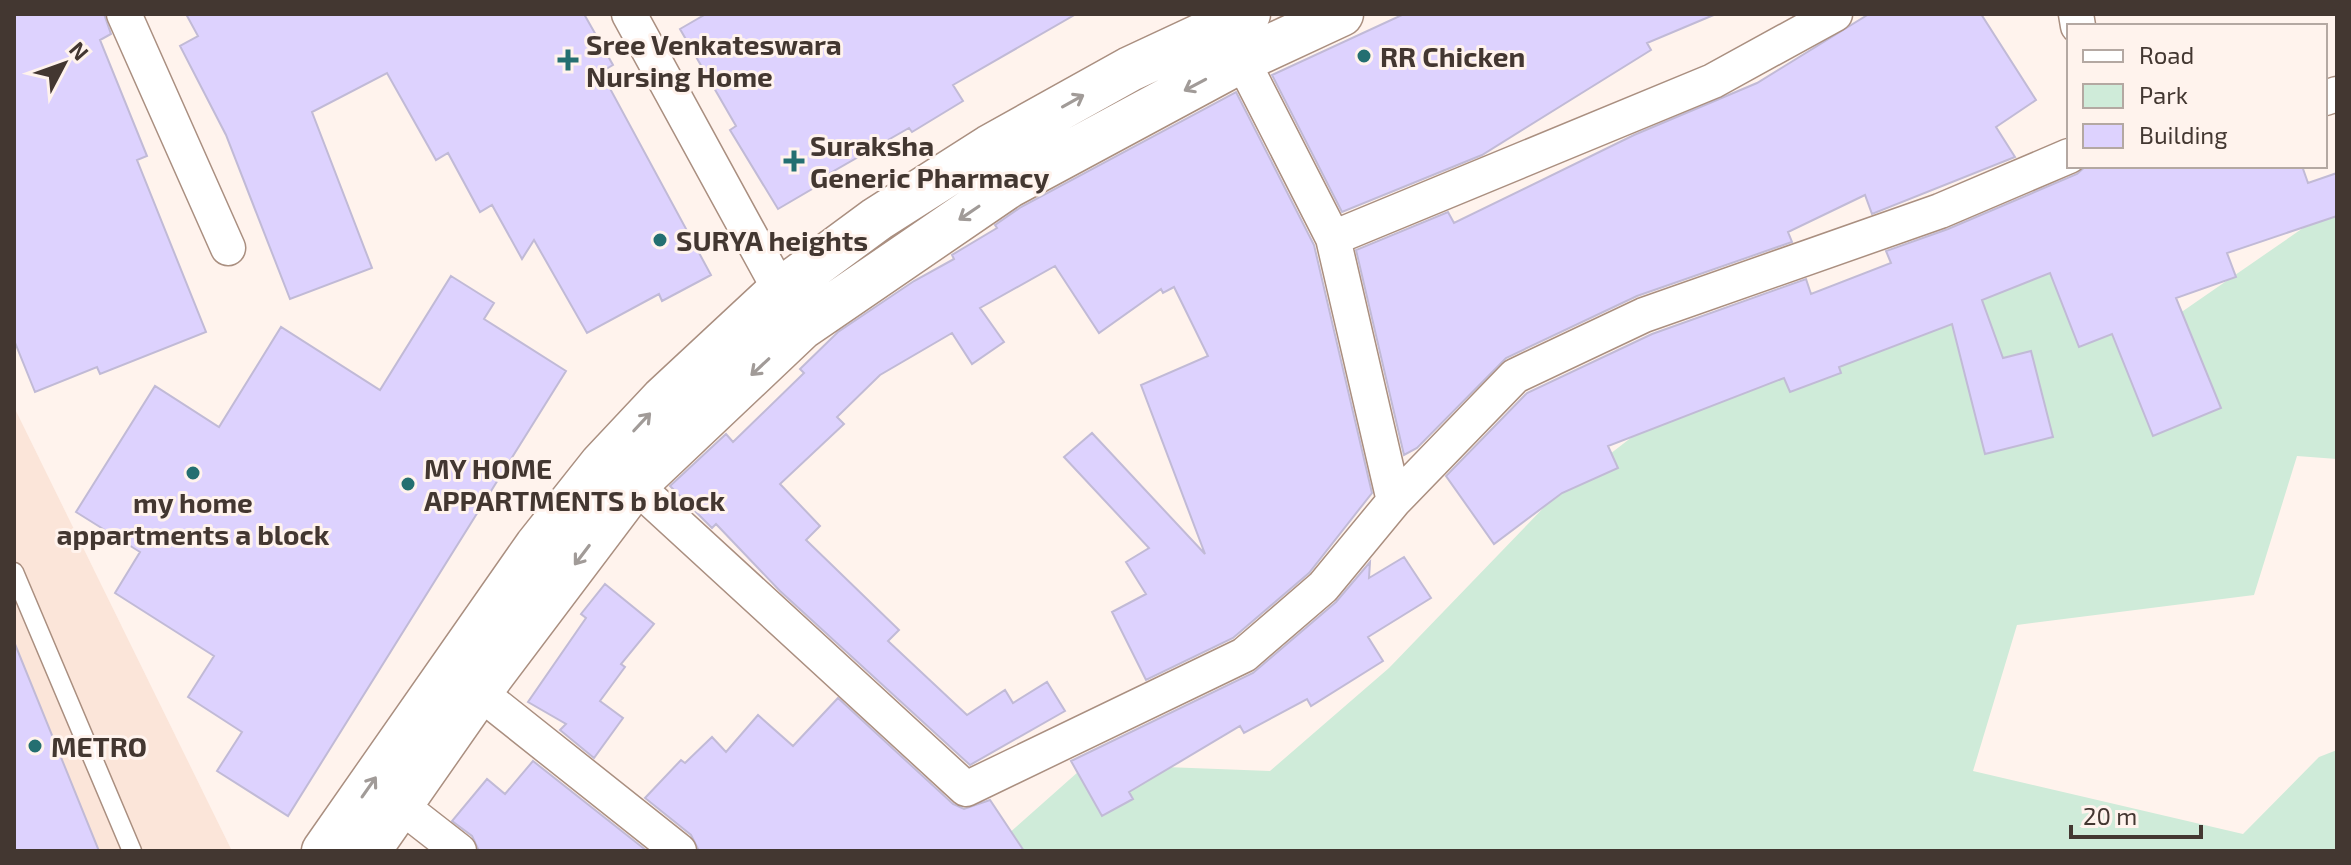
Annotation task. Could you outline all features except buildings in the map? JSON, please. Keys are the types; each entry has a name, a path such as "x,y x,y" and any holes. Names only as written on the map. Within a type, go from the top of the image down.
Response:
{"street":[{"path":"124,14 228,248"},
{"path":"629,14 778,292 802,327"},
{"path":"324,851 537,546 602,464 663,399 778,292 877,219 990,147 1130,69 1248,14"},
{"path":"368,851 479,692 635,485 802,327 1008,186 1242,60 1341,14"},
{"path":"1333,238 1713,81 1835,14"},
{"path":"1242,60 1333,238 1394,501"},
{"path":"635,485 966,789 1244,655 1323,587 1394,501 1515,376 1644,315 1940,211 2067,157"},
{"path":"479,692 679,851"},
{"path":"400,805 459,851"}],"lane":[{"path":"14,572 132,851"}],"shaded area":[{"path":"14,407 232,851 14,851"}],"green space":[{"path":"2337,216 2337,459 2297,456 2254,595 2017,625 1973,771 2243,834 2319,757 2337,750 2337,851 989,851 1087,764 1270,771 1389,668 1553,498 1755,342 2020,257 2157,329 2319,217"}],"place":[{"name":"RR Chicken","path":"1364,56"},
{"name":"Sree Venkateswara Nursing Home","path":"568,60"},
{"name":"Suraksha Generic Pharmacy","path":"794,161"},
{"name":"SURYA heights","path":"660,240"},
{"name":"my home appartments a block","path":"193,473"},
{"name":"MY HOME APPARTMENTS b block","path":"408,484"},
{"name":"METRO","path":"35,746"}]}
